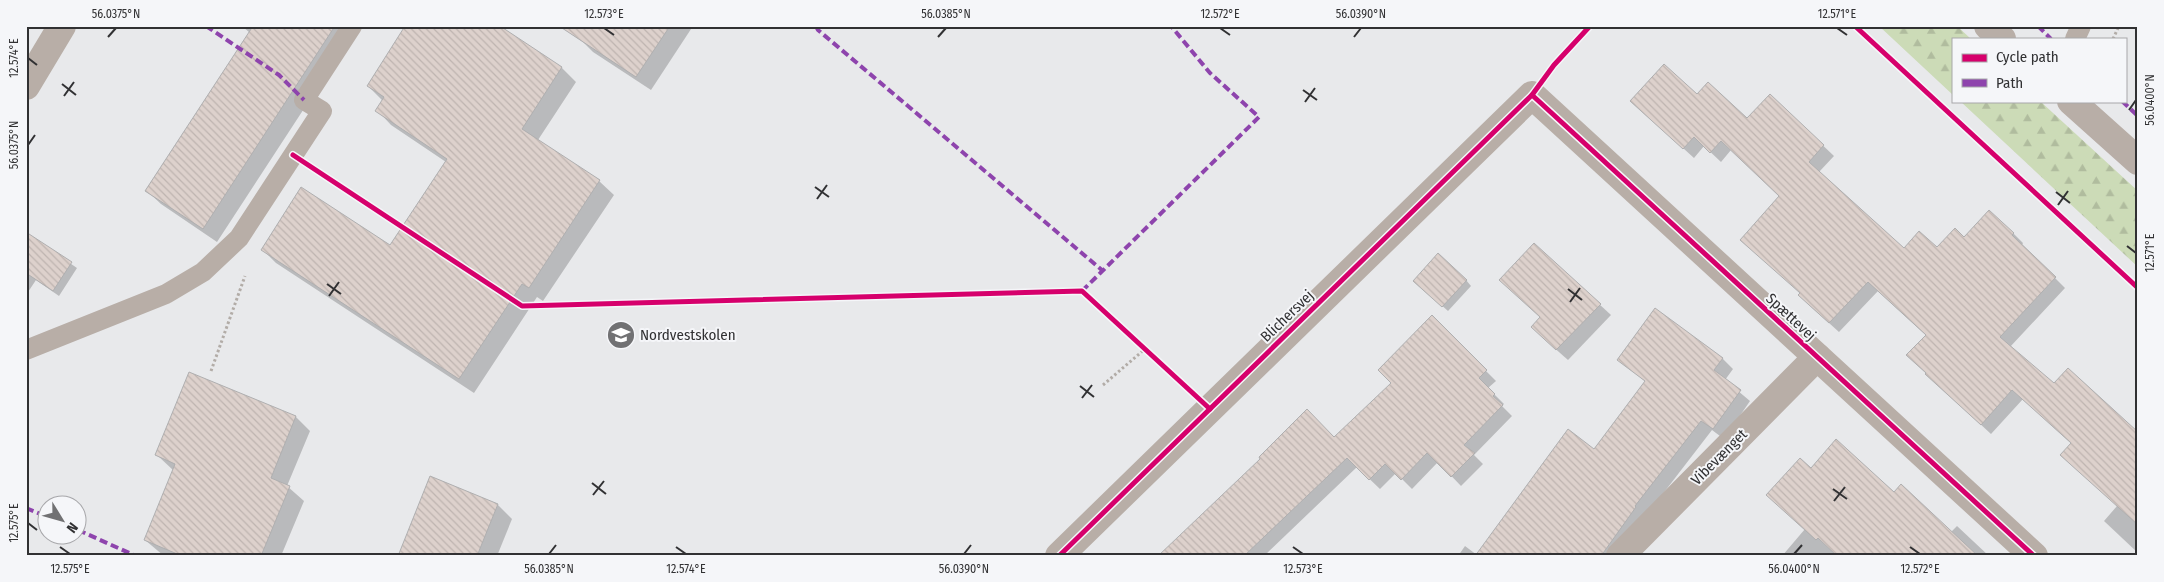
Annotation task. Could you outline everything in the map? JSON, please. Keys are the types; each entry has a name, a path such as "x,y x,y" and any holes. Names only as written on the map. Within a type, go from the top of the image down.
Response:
{"street":[{"path":"26,86 62,26"},
{"path":"1988,26 2001,38"},
{"name":"Spættevej","path":"1532,95 2034,556"},
{"name":"Blichersvej","path":"1059,556 1532,95"},
{"path":"2072,102 2138,161"},
{"name":"Vibevænget","path":"1620,556 1817,357"}],"lane":[{"path":"26,350 166,294 202,272 239,238 322,111 304,100 352,26"},
{"path":"2075,38 2081,26"}],"path":[{"path":"2113,38 2119,26"},
{"path":"211,371 249,265 239,238"},
{"path":"1138,343 1152,356"},
{"path":"1103,385 1145,349"}],"green space":[{"path":"1879,26 1957,26 1970,38 1952,38 1952,94"},
{"path":"1961,102 2041,102 2138,191 2138,267"}],"building":[{"path":"253,26 335,26 203,229 145,191"},
{"path":"405,26 500,26 562,67 522,129 600,180 529,288 522,284 459,379 261,250 301,187 390,245 447,159 375,111 384,97 367,86"},
{"path":"559,26 670,26 636,77"},
{"path":"1664,64 1697,94 1708,82 1747,118 1770,94 1824,145 1809,162 1904,248 1919,231 1937,247 1955,228 1964,237 1989,210 2014,233 2012,235 2056,277 2000,337 2054,383 2068,368 2138,432 2138,525 2060,455 2071,443 2012,390 1981,425 1906,355 1926,335 1868,282 1829,323 1798,295 1800,293 1740,240 1779,196 1721,141 1710,153 1694,137 1683,149 1630,101"},
{"path":"26,232 72,262 53,291 26,273"},
{"path":"1534,243 1601,304 1556,350 1531,327 1540,317 1499,280"},
{"path":"1438,253 1467,280 1442,307 1413,281"},
{"path":"1655,308 1723,358 1714,370 1741,390 1713,429 1701,421 1635,506 1601,556 1475,556 1568,429 1594,449 1645,381 1617,360"},
{"path":"1432,315 1487,370 1479,378 1503,405 1464,445 1475,453 1451,477 1427,453 1401,480 1385,464 1369,480 1347,458 1244,556 1158,556 1260,459 1259,457 1307,409 1334,437 1391,383 1378,370"},
{"path":"189,372 296,416 271,478 290,486 261,556 182,556 144,540 175,464 155,455"},
{"path":"1836,439 1894,492 1901,484 1978,556 1837,556 1818,538 1816,540 1766,495 1800,458 1811,468"},
{"path":"430,476 498,504 477,556 398,556"}],"marked path":[{"path":"206,26 279,75 304,100"},
{"path":"816,26 818,30 1103,271"},
{"path":"1082,291 1259,117 1210,73 1171,26"},
{"path":"2038,26 2050,38"},
{"path":"2123,102 2138,116"},
{"path":"26,508 38,513"},
{"path":"88,534 136,556"}],"cycle path":[{"path":"1059,556 1532,95 1554,65 1590,26"},
{"path":"1855,26 2138,288"},
{"path":"1532,95 2034,556"},
{"path":"293,155 522,306 1082,291 1210,409"}],"place":[{"name":"Nordvestskolen","path":"621,335"}]}
